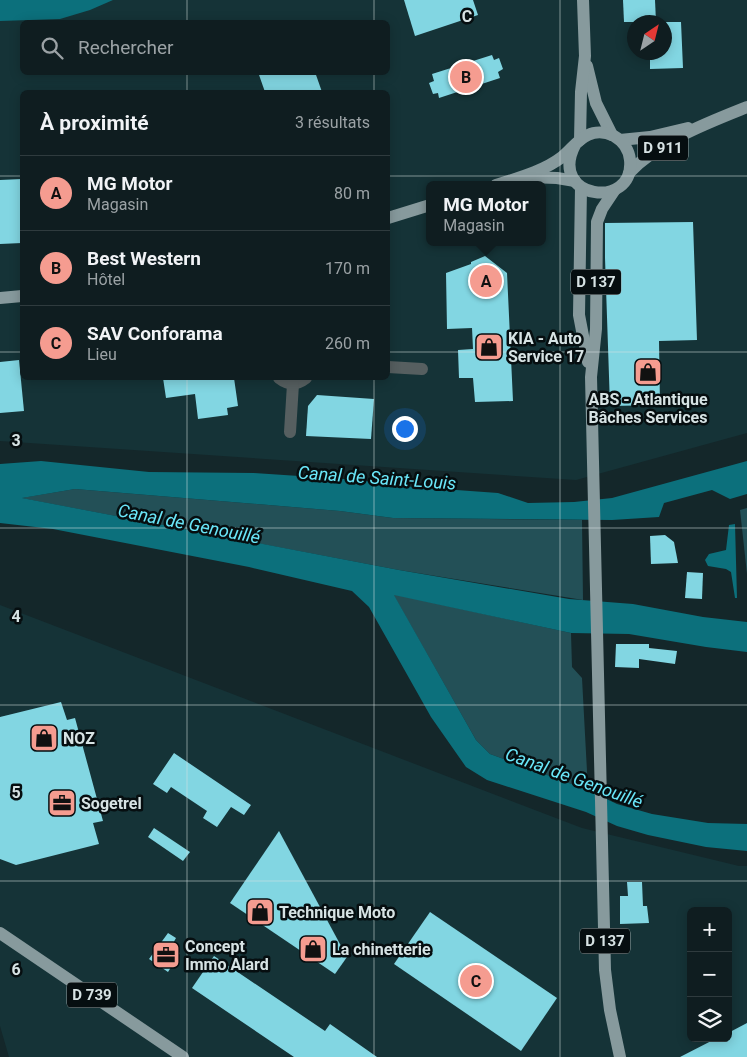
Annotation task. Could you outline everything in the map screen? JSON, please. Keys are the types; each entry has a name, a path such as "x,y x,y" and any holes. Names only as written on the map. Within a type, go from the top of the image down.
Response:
{"main road":[{"path":"578,184 570,172 569,163 577,142 585,56 583,0"},
{"path":"585,56 596,103 616,138"},
{"name":"D 911","path":"629,174 639,162 700,126 747,107"},
{"name":"D 911","path":"616,138 650,136 700,126"},
{"path":"508,181 562,157 577,142 587,135 595,133 604,132 616,138 626,147 630,156 629,174 620,186 614,190 597,194 578,184 557,178 521,177"},
{"name":"D 137","path":"578,184 579,316 591,377"},
{"name":"D 137","path":"614,190 596,222 596,329 591,377 605,970 610,1010 620,1057"},
{"path":"390,217 426,206"},
{"path":"0,298 20,296"},
{"name":"D 739","path":"0,933 183,1057"}],"street":[{"path":"390,367 422,369"},
{"path":"284,380 293,384 302,380"},
{"path":"290,432 293,384"}],"shaded area":[{"path":"0,0 747,0 747,433 576,480 0,441"},
{"path":"0,0 113,0 90,10 60,19 0,21"},
{"path":"41,461 149,472 254,473 359,480 401,486 498,493 528,503 574,502 612,498 747,461 747,494 730,499 712,490 664,503 659,517 612,520 393,518 340,511 75,489 22,498 399,570 569,599 633,604 703,617 747,622 747,652 629,634 571,633 394,595 476,740 490,754 588,790 617,804 652,814 708,823 747,824 747,851 706,847 648,835 617,826 586,812 487,780 466,767 431,717 369,607 352,591 249,567 53,529 0,523 0,464"},
{"path":"75,489 340,511 393,518 582,520 583,600 399,570 21,498"},
{"path":"747,508 747,574 740,510"},
{"path":"735,524 737,598 735,598 731,572 726,569 708,566 705,560 709,554 726,550 729,525"},
{"path":"393,594 571,633 572,667 582,678 588,790 490,754 476,740"},
{"path":"0,605 582,828 739,866 747,866 747,1057 9,1057 0,1026"}],"building":[{"path":"404,0 473,0 478,15 415,36"},
{"path":"623,0 655,0 656,15 627,15 627,22 624,22"},
{"path":"672,22 681,22 683,68 650,69 650,60 672,60"},
{"path":"492,55 494,60 499,58 503,69 498,72 500,78 439,98 438,93 433,94 429,83 434,81 432,74"},
{"path":"259,75 316,75 321,90 264,90"},
{"path":"20,179 20,243 0,244 0,180"},
{"path":"693,222 697,340 659,341 660,405 610,406 605,223"},
{"path":"485,256 507,273 513,401 475,402 473,378 459,378 458,350 473,349 472,328 447,329 446,273 471,264 471,262"},
{"path":"19,360 24,411 0,413 0,362"},
{"path":"163,380 234,380 238,406 227,408 228,415 198,419 195,394 166,398"},
{"path":"317,395 374,399 371,439 306,436 308,406"},
{"path":"665,535 674,542 678,563 651,564 650,536"},
{"path":"687,572 703,573 702,599 685,598"},
{"path":"616,644 649,644 649,648 677,651 675,664 639,659 639,668 615,667"},
{"path":"61,702 67,720 75,718 103,821 93,823 99,844 16,865 0,859 0,717"},
{"path":"174,753 251,805 244,815 231,807 217,827 203,818 207,811 171,787 167,793 153,784"},
{"path":"154,828 190,852 183,861 148,837"},
{"path":"279,831 347,957 335,974 230,903"},
{"path":"627,882 642,882 643,906 647,906 649,923 620,924 620,896 628,896"},
{"path":"430,912 557,998 521,1051 394,964"},
{"path":"168,933 176,938 171,947 180,953 168,972 149,959"},
{"path":"214,956 325,1031 330,1024 377,1057 294,1057 192,988"},
{"path":"747,1023 747,1057 680,1057 709,1042 732,1042 732,1031"}],"place":[{"name":"Best Western","path":"466,77"},
{"name":"MG Motor","path":"486,281"},
{"name":"KIA - Auto Service 17","path":"489,347"},
{"name":"ABS - Atlantique Bâches Services","path":"648,372"},
{"name":"NOZ","path":"44,738"},
{"name":"Sogetrel","path":"62,803"},
{"name":"Technique Moto","path":"260,912"},
{"name":"La chinetterie","path":"313,949"},
{"name":"Concept Immo Alard","path":"166,955"},
{"name":"SAV Conforama","path":"476,981"}],"water label":[{"name":"Canal de Saint-Louis","path":"377,478"},
{"name":"Canal de Genouillé","path":"189,524"},
{"name":"Canal de Genouillé","path":"574,778"}]}
